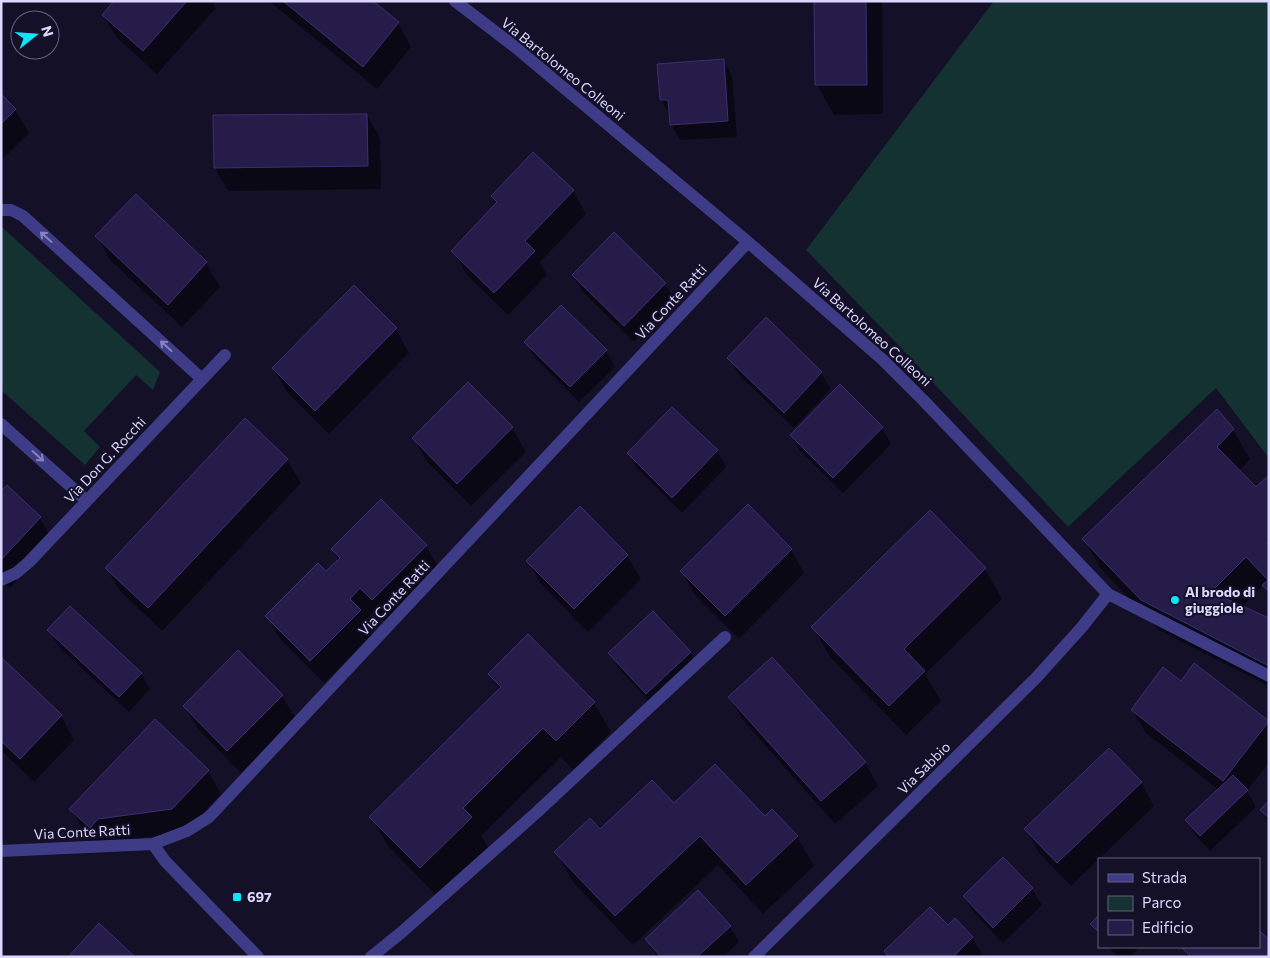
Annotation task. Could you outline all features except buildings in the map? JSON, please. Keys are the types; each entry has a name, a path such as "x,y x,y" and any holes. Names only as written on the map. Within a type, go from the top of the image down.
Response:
{"street":[{"name":"Via Bartolomeo Colleoni","path":"455,1 515,47 748,242 904,380 1108,594 1269,676"},
{"path":"1,210 11,210 23,216 202,379"},
{"name":"Via Conte Ratti","path":"1,851 153,844 187,832 215,811 748,242"},
{"name":"Via Don G. Rocchi","path":"1,580 16,573 30,562 225,355"},
{"path":"1,424 87,501"},
{"name":"Via Sabbio","path":"754,957 1036,678 1082,627 1108,594"},
{"path":"371,957 536,813 725,637"},
{"path":"153,844 165,861 258,957"}],"green space":[{"path":"994,1 1269,1 1268,457 1216,388 1068,527 902,349 806,250"},
{"path":"1,226 160,372 153,390 136,375 84,431 100,447 85,465 1,390"}],"place":[{"name":"Al brodo di giuggiole","path":"1175,600"},
{"name":"697","path":"237,897"}]}
